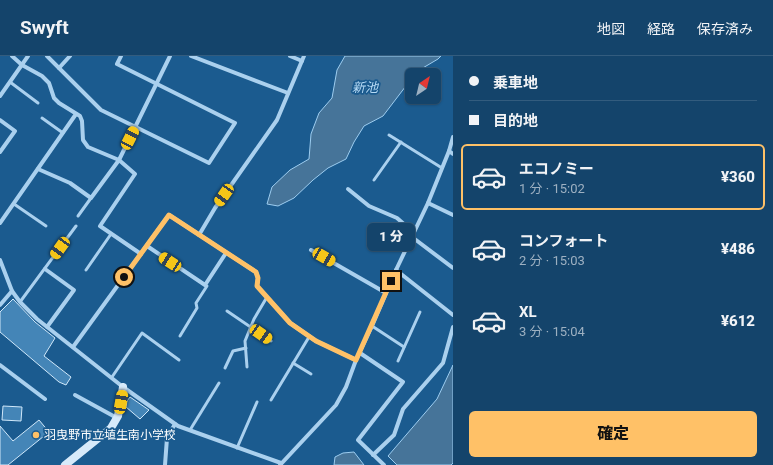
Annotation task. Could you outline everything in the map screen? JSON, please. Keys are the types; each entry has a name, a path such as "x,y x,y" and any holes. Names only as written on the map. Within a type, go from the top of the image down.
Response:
{"street":[{"path":"12,56 42,76 49,83 54,98 59,103 80,116 82,121 83,140 88,146 119,160 135,174 100,226 141,254"},
{"path":"0,96 28,56"},
{"path":"47,56 101,110 209,163 235,123 118,64 122,56"},
{"path":"59,68 70,56"},
{"path":"38,168 70,183 91,198 119,160 170,56"},
{"path":"191,56 288,93"},
{"path":"290,56 302,61"},
{"path":"199,236 215,208 277,120 304,56"},
{"path":"0,223 76,114"},
{"path":"0,120 15,131 0,152"},
{"path":"0,260 12,291 20,302 37,319 124,387 175,424 280,464 317,427 336,405 346,387 356,360 396,270 428,203 453,137"},
{"path":"448,151 453,154"},
{"path":"348,189 370,206 397,218 413,235 453,268"},
{"path":"428,203 453,215"},
{"path":"73,347 169,215 256,272 258,278 257,286 290,323 316,341 356,360"},
{"path":"146,246 205,285 226,253"},
{"path":"311,250 386,293"},
{"path":"44,269 74,290 47,327"},
{"path":"396,270 453,315"},
{"path":"0,305 12,291"},
{"path":"373,455 394,435 403,409 443,363 453,327"},
{"path":"360,353 403,382 358,440 384,465"},
{"path":"0,365 45,399"},
{"path":"65,465 101,438 111,428 117,418 124,387"},
{"path":"75,395 117,418"},
{"path":"165,465 167,438 175,424"}],"lane":[{"path":"10,82 38,103"},
{"path":"42,118 63,133"},
{"path":"389,135 442,168"},
{"path":"374,180 402,142"},
{"path":"78,216 91,198"},
{"path":"14,204 46,226"},
{"path":"20,302 76,226"},
{"path":"86,270 111,234"},
{"path":"180,336 197,308 196,303 207,286 205,285"},
{"path":"247,367 245,341 250,327 267,297"},
{"path":"226,311 271,341"},
{"path":"398,361 420,312"},
{"path":"372,326 404,347"},
{"path":"112,378 142,333 179,360"},
{"path":"270,400 309,337"},
{"path":"225,368 233,351 246,348"},
{"path":"293,363 311,374"},
{"path":"190,430 219,383"},
{"path":"237,448 257,402"}],"water":[{"name":"新池","path":"345,56 441,56 423,68 405,68 405,87 383,116 364,126 346,159 328,168 294,198 278,206 267,204 272,187 290,170 309,159 311,134 319,113 332,98 337,70"},
{"path":"453,365 453,463 451,465 397,465 388,456 437,399"},
{"path":"354,452 364,465 334,465 335,457 343,453"}],"building":[{"path":"13,299 35,322 55,338 44,356 71,377 66,385 59,382 0,332 0,312"},
{"path":"130,397 149,410 140,419 126,407 127,401"},
{"path":"3,406 22,407 21,421 2,420"},
{"path":"39,420 49,432 8,465 0,465 0,426 13,441"}],"place":[{"name":"羽曳野市立埴生南小学校","path":"36,435"}],"route":[{"path":"124,277 169,215 256,272 258,278 257,286 290,323 316,341 356,360 391,281"}]}
